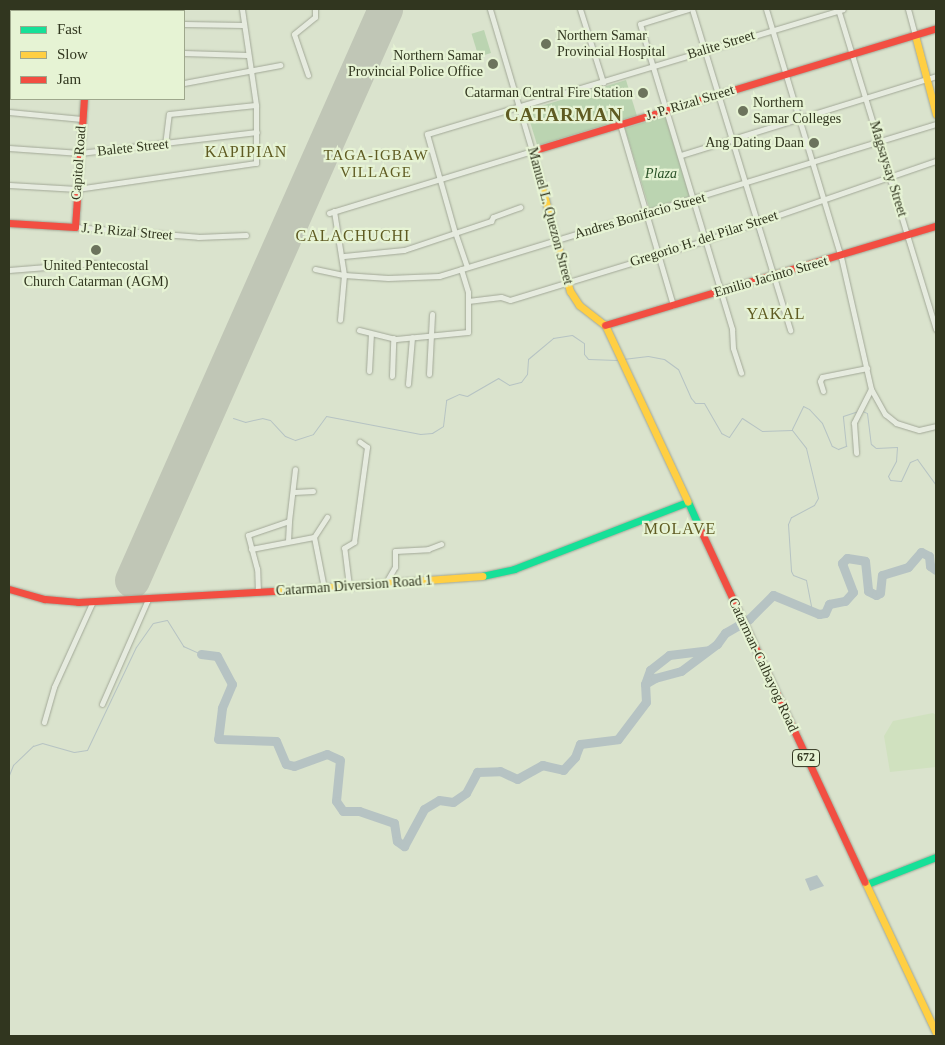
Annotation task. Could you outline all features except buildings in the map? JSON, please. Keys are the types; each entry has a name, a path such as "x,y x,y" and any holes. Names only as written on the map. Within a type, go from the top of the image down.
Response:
{"main road":[{"name":"J. P. Rizal Street","path":"532,151 936,28"},
{"path":"914,35 928,78 936,114"},
{"name":"Capitol Road","path":"75,227 84,100"},
{"name":"Manuel L. Quezon Street","path":"532,151 567,283 579,305 605,324 617,351"},
{"name":"J. P. Rizal Street","path":"9,223 75,227"},
{"name":"Emilio Jacinto Street","path":"605,324 841,257 936,226"},
{"name":"Catarman-Calbayog Road","path":"617,351 936,1033"},
{"name":"Catarman Diversion Road 1","path":"9,588 45,599 93,601 469,579 514,569 688,502"},
{"path":"867,884 936,857"}],"street":[{"path":"9,185 77,189 256,163 256,105 247,55 242,9"},
{"path":"308,75 294,34 315,16 315,9"},
{"name":"Manuel L. Quezon Street","path":"490,9 532,151"},
{"path":"580,9 604,82"},
{"path":"688,9 640,24 721,291 741,374"},
{"path":"692,9 790,330"},
{"path":"766,9 841,257 872,389 885,414 896,424 919,430 936,426"},
{"name":"Balite Street","path":"440,179 427,134 519,109 840,9"},
{"name":"Magsaysay Street","path":"840,9 936,329"},
{"path":"908,9 914,35"},
{"path":"185,24 244,25"},
{"path":"185,53 247,55"},
{"path":"185,84 280,65"},
{"path":"680,156 936,76"},
{"path":"165,145 169,114 256,105"},
{"path":"9,112 82,119"},
{"path":"620,124 673,305"},
{"name":"Andres Bonifacio Street","path":"315,269 344,275 388,278 439,276 555,240 694,201 936,124"},
{"name":"Balete Street","path":"9,148 80,153 165,145 257,132"},
{"name":"J. P. Rizal Street","path":"344,256 332,212 532,151"},
{"name":"Gregorio H. del Pilar Street","path":"468,301 501,297 510,300 706,240 936,162"},
{"path":"440,179 455,234 467,267"},
{"path":"340,320 344,256 404,250 455,234 520,207"},
{"name":"J. P. Rizal Street","path":"75,227 198,237 246,236"},
{"path":"9,270 96,263"},
{"path":"371,335 393,338 432,337 468,332 468,301 460,269"},
{"path":"429,374 432,314"},
{"path":"359,330 370,330 369,371"},
{"path":"408,384 412,337"},
{"path":"392,376 393,338"},
{"path":"823,391 820,381 822,377 866,368"},
{"path":"856,453 852,434 872,389"},
{"path":"349,586 344,548 354,542 367,447 360,442"},
{"path":"288,541 295,470"},
{"path":"294,492 313,491"},
{"path":"324,588 314,537 327,516"},
{"path":"258,592 252,549 248,535 289,521"},
{"path":"252,549 314,537"},
{"path":"385,584 395,567 395,551 428,549 441,544"},
{"path":"102,704 148,599"},
{"path":"44,722 54,687 93,601"}],"green space":[{"path":"484,30 491,53 479,57 472,34"},
{"path":"626,80 637,115 537,146 527,110"},
{"name":"Plaza","path":"665,116 690,196 649,209 625,128"},
{"path":"933,713 936,715 936,767 890,772 884,736 893,721"}],"shaded area":[{"path":"817,875 824,886 810,891 805,879"}],"waterway":[{"path":"756,227 762,247"},
{"path":"233,418 245,422 262,418 270,420 285,436 295,440 313,434 326,416 420,434 432,433 443,426 446,400 459,394 467,396 498,378 509,385 521,382 527,374 528,359 553,338 572,335 584,343 584,354 588,359 617,360"},
{"path":"623,359 648,356 664,359 678,369 691,398 695,403 704,403 721,433 729,437 742,418 762,431 792,430 806,448 818,498 814,505 791,517 788,524 791,571 793,575 806,580 812,610"},
{"path":"792,429 803,406 809,409 822,423 832,446 838,449 846,446 843,416 858,411"},
{"path":"862,411 867,413 871,444 876,448 897,447 896,461 888,476 890,480 901,481 910,462 917,459 936,485"},
{"path":"645,684 655,678 681,671 717,644 725,633 749,619 773,595 819,614 825,613 829,604 845,601 853,592 842,563 847,558 865,561 868,591 876,595 880,593 882,575 908,567 921,552 929,556 930,566 936,570"},
{"path":"9,775 13,765 33,746 42,743 74,752 87,750 136,647 153,623 167,620 183,646 201,654"},
{"path":"201,654 217,656 232,684 222,708 218,739 276,741 286,764 294,766 327,754 340,760 336,801 343,811 359,811 394,823 397,841 404,846 424,809 439,800 453,802 466,793 477,772 500,771 517,779 542,765 563,770 575,757 580,744 618,739 646,702 645,684 650,670 669,655 707,650"}],"runway":[{"path":"132,580 385,9"}],"traffic: fast":[{"path":"482,576 514,569 688,502 701,531"},
{"path":"867,884 936,857"}],"traffic: slow":[{"path":"915,35 936,114"},
{"path":"534,158 570,291 579,305 605,325 688,502"},
{"path":"273,591 482,576"},
{"path":"865,882 936,1033"}],"traffic: jam":[{"path":"534,158 532,151 936,28"},
{"path":"9,223 75,227 84,100"},
{"path":"605,325 936,226"},
{"path":"701,531 865,882"},
{"path":"9,589 45,599 78,602 273,591"}],"place":[{"name":"Northern Samar Provincial Hospital","path":"546,44"},
{"name":"Northern Samar Provincial Police Office","path":"493,64"},
{"name":"Catarman Central Fire Station","path":"643,93"},
{"name":"Northern Samar Colleges","path":"743,111"},
{"name":"Ang Dating Daan","path":"814,143"},
{"name":"United Pentecostal Church Catarman (AGM)","path":"96,250"}],"district":[{"name":"CATARMAN","path":"564,115"},
{"name":"KAPIPIAN","path":"246,152"},
{"name":"TAGA-IGBAW VILLAGE","path":"376,164"},
{"name":"CALACHUCHI","path":"353,236"},
{"name":"YAKAL","path":"776,314"},
{"name":"MOLAVE","path":"680,529"}]}
